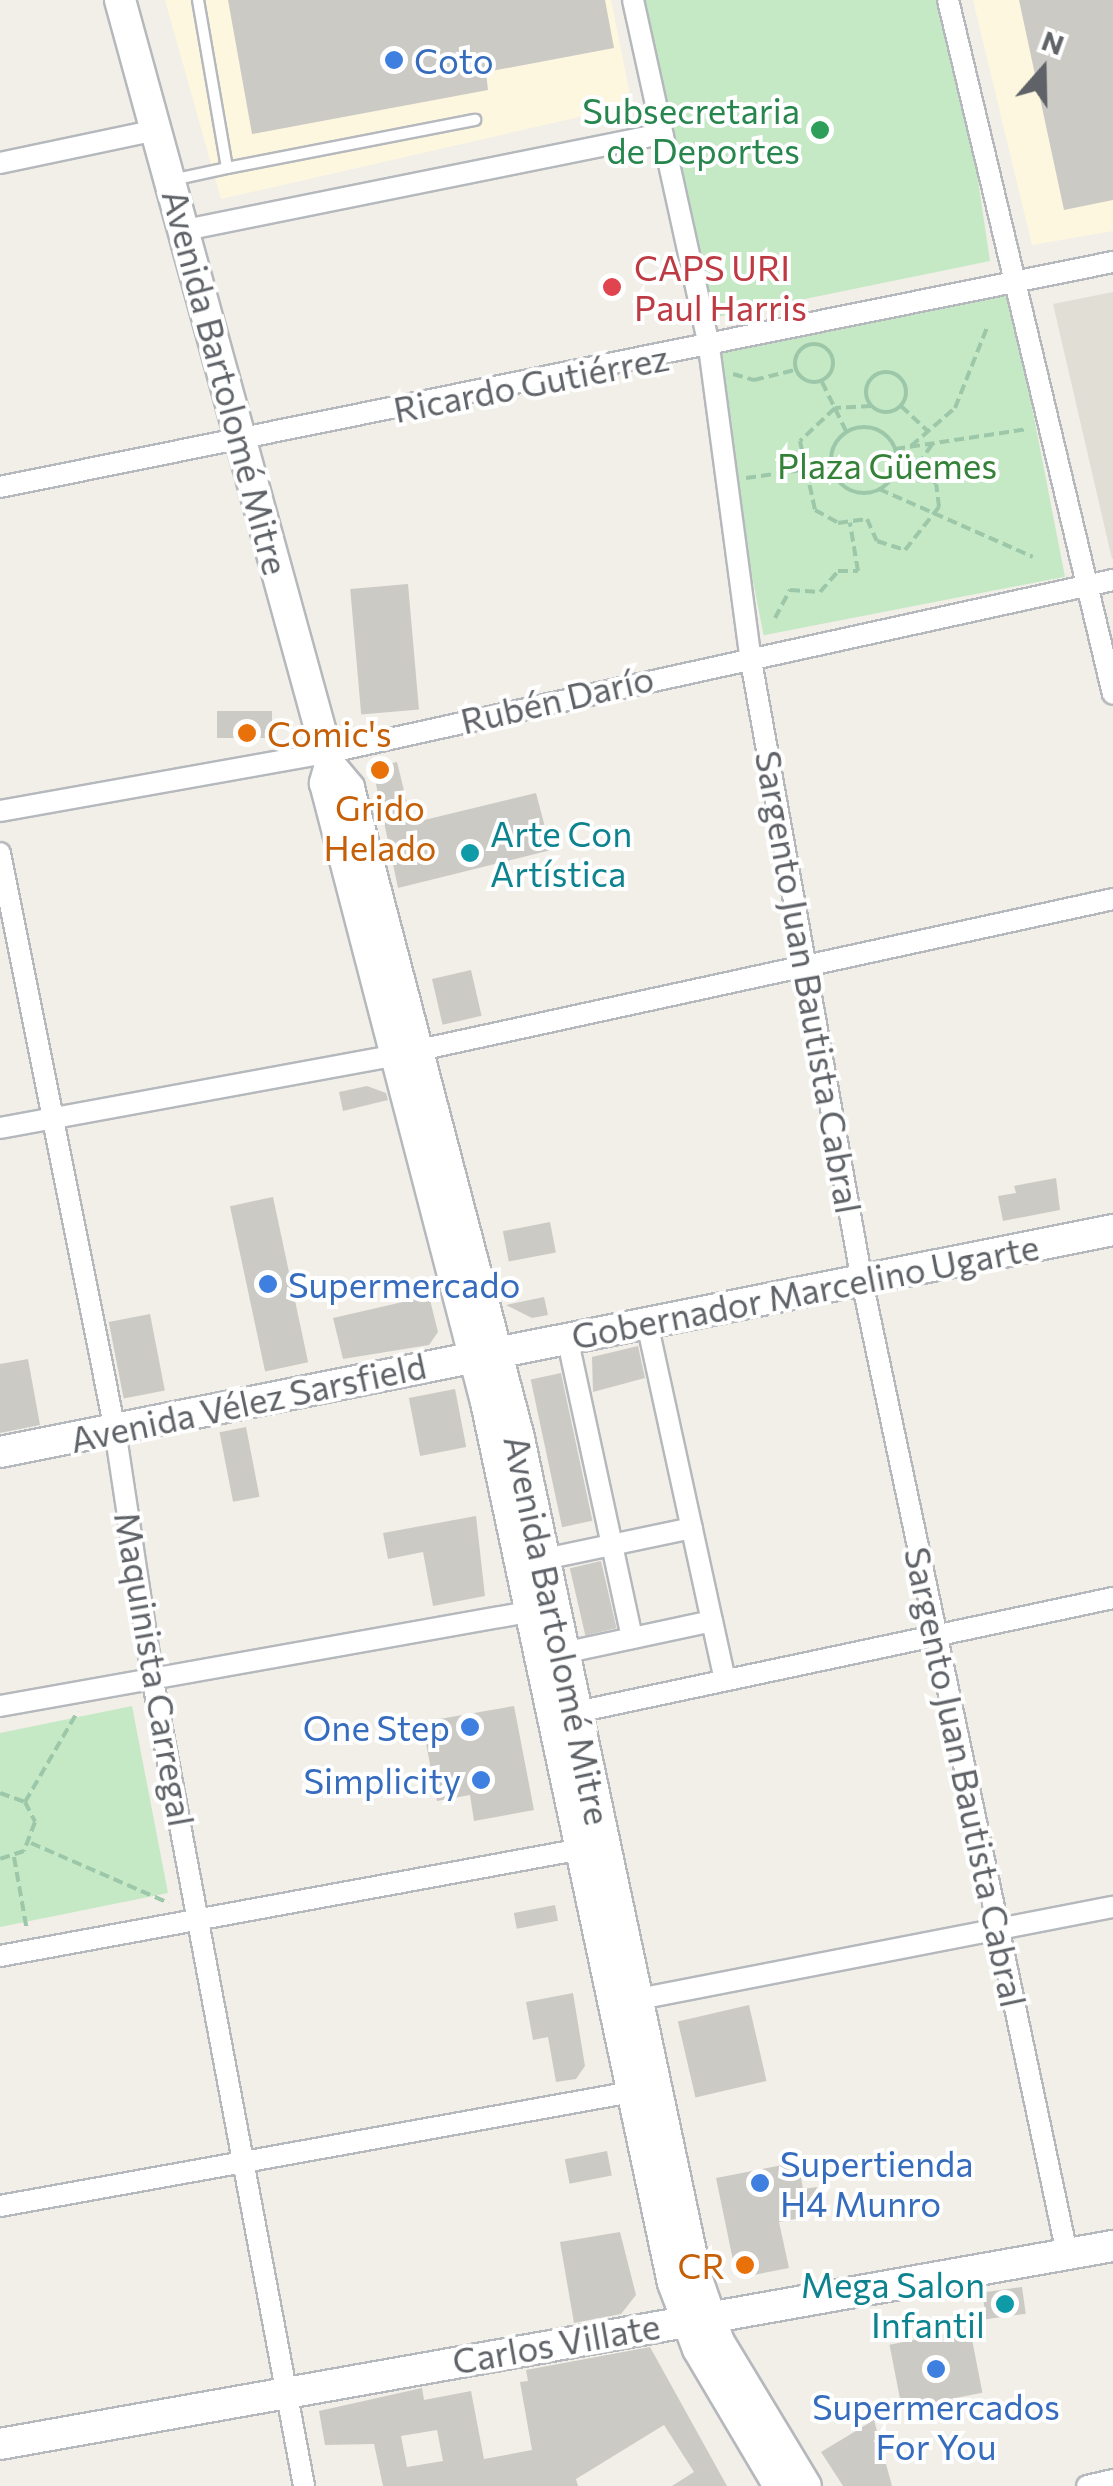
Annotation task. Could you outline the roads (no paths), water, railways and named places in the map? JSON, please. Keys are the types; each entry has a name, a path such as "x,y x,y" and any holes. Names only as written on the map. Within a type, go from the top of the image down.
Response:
{"main road":[{"name":"Avenida Bartolomé Mitre","path":"120,0 328,759 349,788 404,1053 545,1559 544,1609 563,1653 577,1712 593,1847 639,1999 645,2090"},
{"name":"Gobernador Marcelino Ugarte","path":"485,1353 1113,1230"},
{"name":"Avenida Bartolomé Mitre","path":"485,1353 697,2318 779,2486"},
{"name":"Avenida Vélez Sarsfield","path":"0,1452 485,1353"},
{"name":"Carlos Villate","path":"0,2444 286,2389 1113,2246"},
{"name":"Avenida Bartolomé Mitre","path":"697,2318 806,2486"}],"street":[{"name":"Sargento Juan Bautista Cabral","path":"633,0 709,347 750,655 862,1281 1067,2254"},
{"path":"948,0 1012,284 1091,584 1113,694"},
{"path":"0,163 157,130"},
{"path":"185,230 662,134"},
{"name":"Ricardo Gutiérrez","path":"0,487 242,442 1113,262"},
{"name":"Rubén Darío","path":"0,811 328,759 750,655 1113,580"},
{"name":"Maquinista Carregal","path":"0,853 48,1118 114,1430 152,1676 304,2486"},
{"path":"0,1128 404,1053 1113,900"},
{"path":"647,1322 725,1680"},
{"path":"567,1337 632,1638"},
{"path":"545,1559 692,1528"},
{"path":"577,1712 1113,1598"},
{"path":"0,1706 544,1609"},
{"path":"563,1653 712,1621"},
{"path":"0,1956 199,1916 593,1847"},
{"path":"639,1999 1113,1906"},
{"path":"0,2206 645,2090"},
{"path":"1087,2486 1113,2480"}],"lane":[{"path":"198,0 227,168"},
{"path":"172,180 475,120"}],"place":[{"name":"Coto","path":"394,60"},
{"name":"Subsecretaria de Deportes","path":"820,130"},
{"name":"CAPS URI Paul Harris","path":"612,287"},
{"name":"Comic's","path":"247,733"},
{"name":"Grido Helado","path":"380,770"},
{"name":"Arte Con Artística","path":"470,853"},
{"name":"Supermercado","path":"268,1284"},
{"name":"One Step","path":"470,1727"},
{"name":"Simplicity","path":"481,1780"},
{"name":"Supertienda H4 Munro","path":"760,2183"},
{"name":"CR","path":"745,2265"},
{"name":"Mega Salon Infantil","path":"1005,2304"},
{"name":"Supermercados For You","path":"936,2369"}],"park label":[{"name":"Plaza Güemes","path":"887,465"}]}
